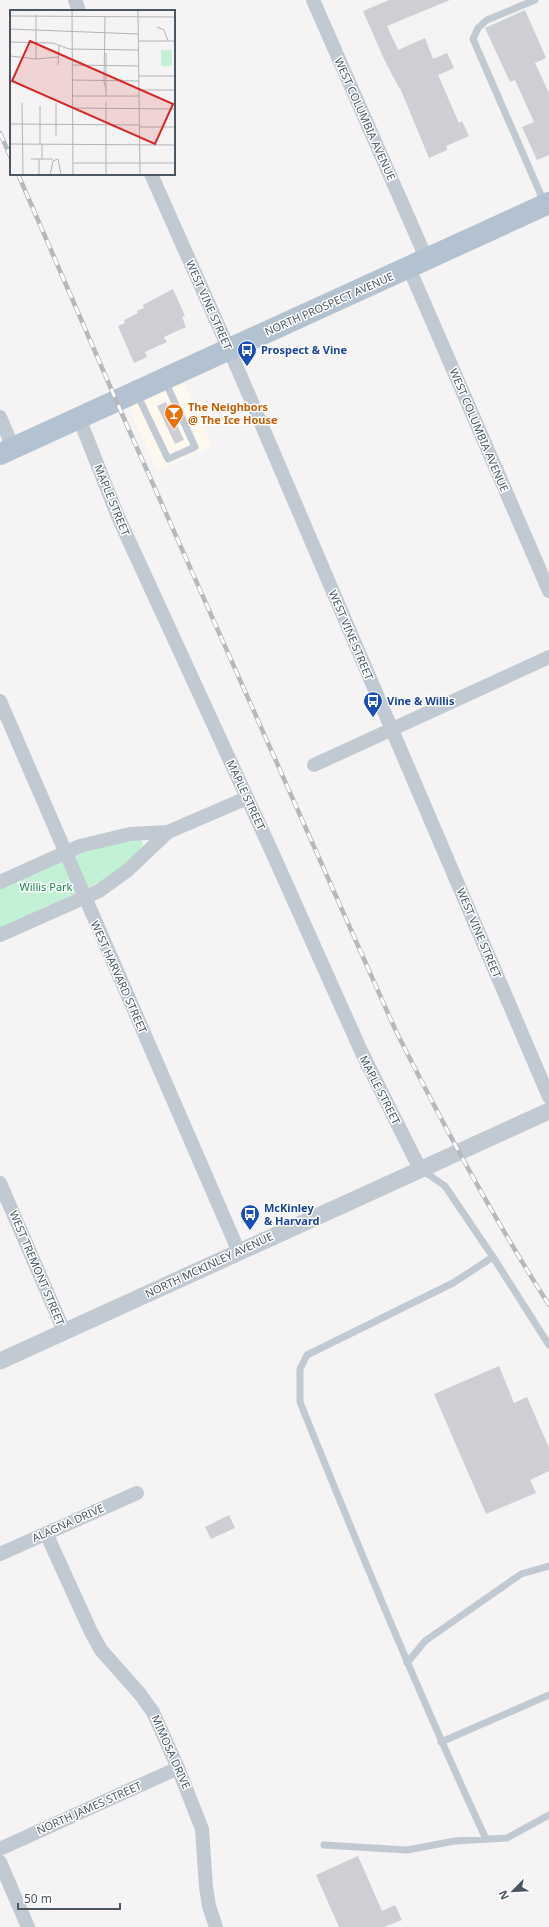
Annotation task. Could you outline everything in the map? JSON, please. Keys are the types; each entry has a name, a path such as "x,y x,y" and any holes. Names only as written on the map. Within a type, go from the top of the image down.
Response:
{"main road":[{"name":"NORTH PROSPECT AVENUE","path":"7,451 547,204"}],"street":[{"path":"75,0 80,10"},
{"name":"WEST COLUMBIA AVENUE","path":"313,0 549,591"},
{"name":"WEST VINE STREET","path":"151,175 549,1097"},
{"path":"0,417 7,451"},
{"name":"MAPLE STREET","path":"79,418 119,519 362,1053 420,1169"},
{"path":"314,766 549,657"},
{"name":"WEST HARVARD STREET","path":"0,701 239,1252"},
{"path":"0,882 80,846 130,834 168,832 247,798"},
{"path":"0,935 99,891 115,881 148,853 168,832"},
{"name":"NORTH MCKINLEY AVENUE","path":"0,1360 549,1111"},
{"name":"WEST TREMONT STREET","path":"0,1183 64,1331"},
{"name":"ALAGNA DRIVE","path":"0,1554 137,1492"},
{"name":"MIMOSA DRIVE","path":"46,1533 91,1632 101,1650 140,1694 153,1712 178,1768 196,1810 202,1829 206,1888 209,1906 216,1927"},
{"name":"NORTH JAMES STREET","path":"0,1849 178,1768"},
{"path":"0,1862 28,1927"}],"lane":[{"path":"535,0 487,20 478,28 473,39 547,204"},
{"path":"136,392 168,459 195,447 164,379"},
{"path":"420,1169 445,1186 493,1256 549,1345"},
{"path":"486,1839 441,1742 407,1663 300,1402 300,1369 307,1355 453,1283 493,1256"},
{"path":"407,1663 425,1641 521,1574 549,1566"},
{"path":"441,1742 549,1695"},
{"path":"324,1845 407,1850 455,1841 507,1838 549,1815"}],"shaded area":[{"path":"184,383 212,446 157,471 129,407"}],"green space":[{"name":"Willis Park","path":"141,840 143,843 141,848 133,858 104,880 0,929 0,887 87,850 107,844"}],"building":[{"path":"389,0 450,0 387,26 398,50 425,38 433,59 447,53 454,68 438,75 459,123 462,121 469,136 446,146 447,150 429,158 400,88 383,57 363,11"},
{"path":"525,10 546,58 535,63 549,93 549,155 537,160 522,127 534,122 515,80 510,82 485,28"},
{"path":"173,289 185,316 182,317 186,327 164,337 167,342 145,352 147,357 134,363 118,326 125,323 124,320 138,313 137,311 144,308 143,305"},
{"name":"The Neighbors @ The Ice House","path":"166,402 184,440 175,444 157,406"},
{"path":"499,1366 514,1403 527,1397 549,1448 549,1471 530,1480 536,1493 486,1514 434,1394"},
{"path":"229,1515 235,1528 211,1539 205,1527"},
{"path":"358,1856 382,1911 395,1905 402,1920 384,1927 339,1927 316,1875"}],"railway":[{"path":"0,133 10,156"},
{"path":"18,175 129,430 395,1029 468,1169 549,1305"}],"place":[{"name":"Prospect & Vine","path":"247,367"},
{"name":"The Neighbors @ The Ice House","path":"174,430"},
{"name":"Vine & Willis","path":"373,718"},
{"name":"McKinley & Harvard","path":"250,1231"}]}
